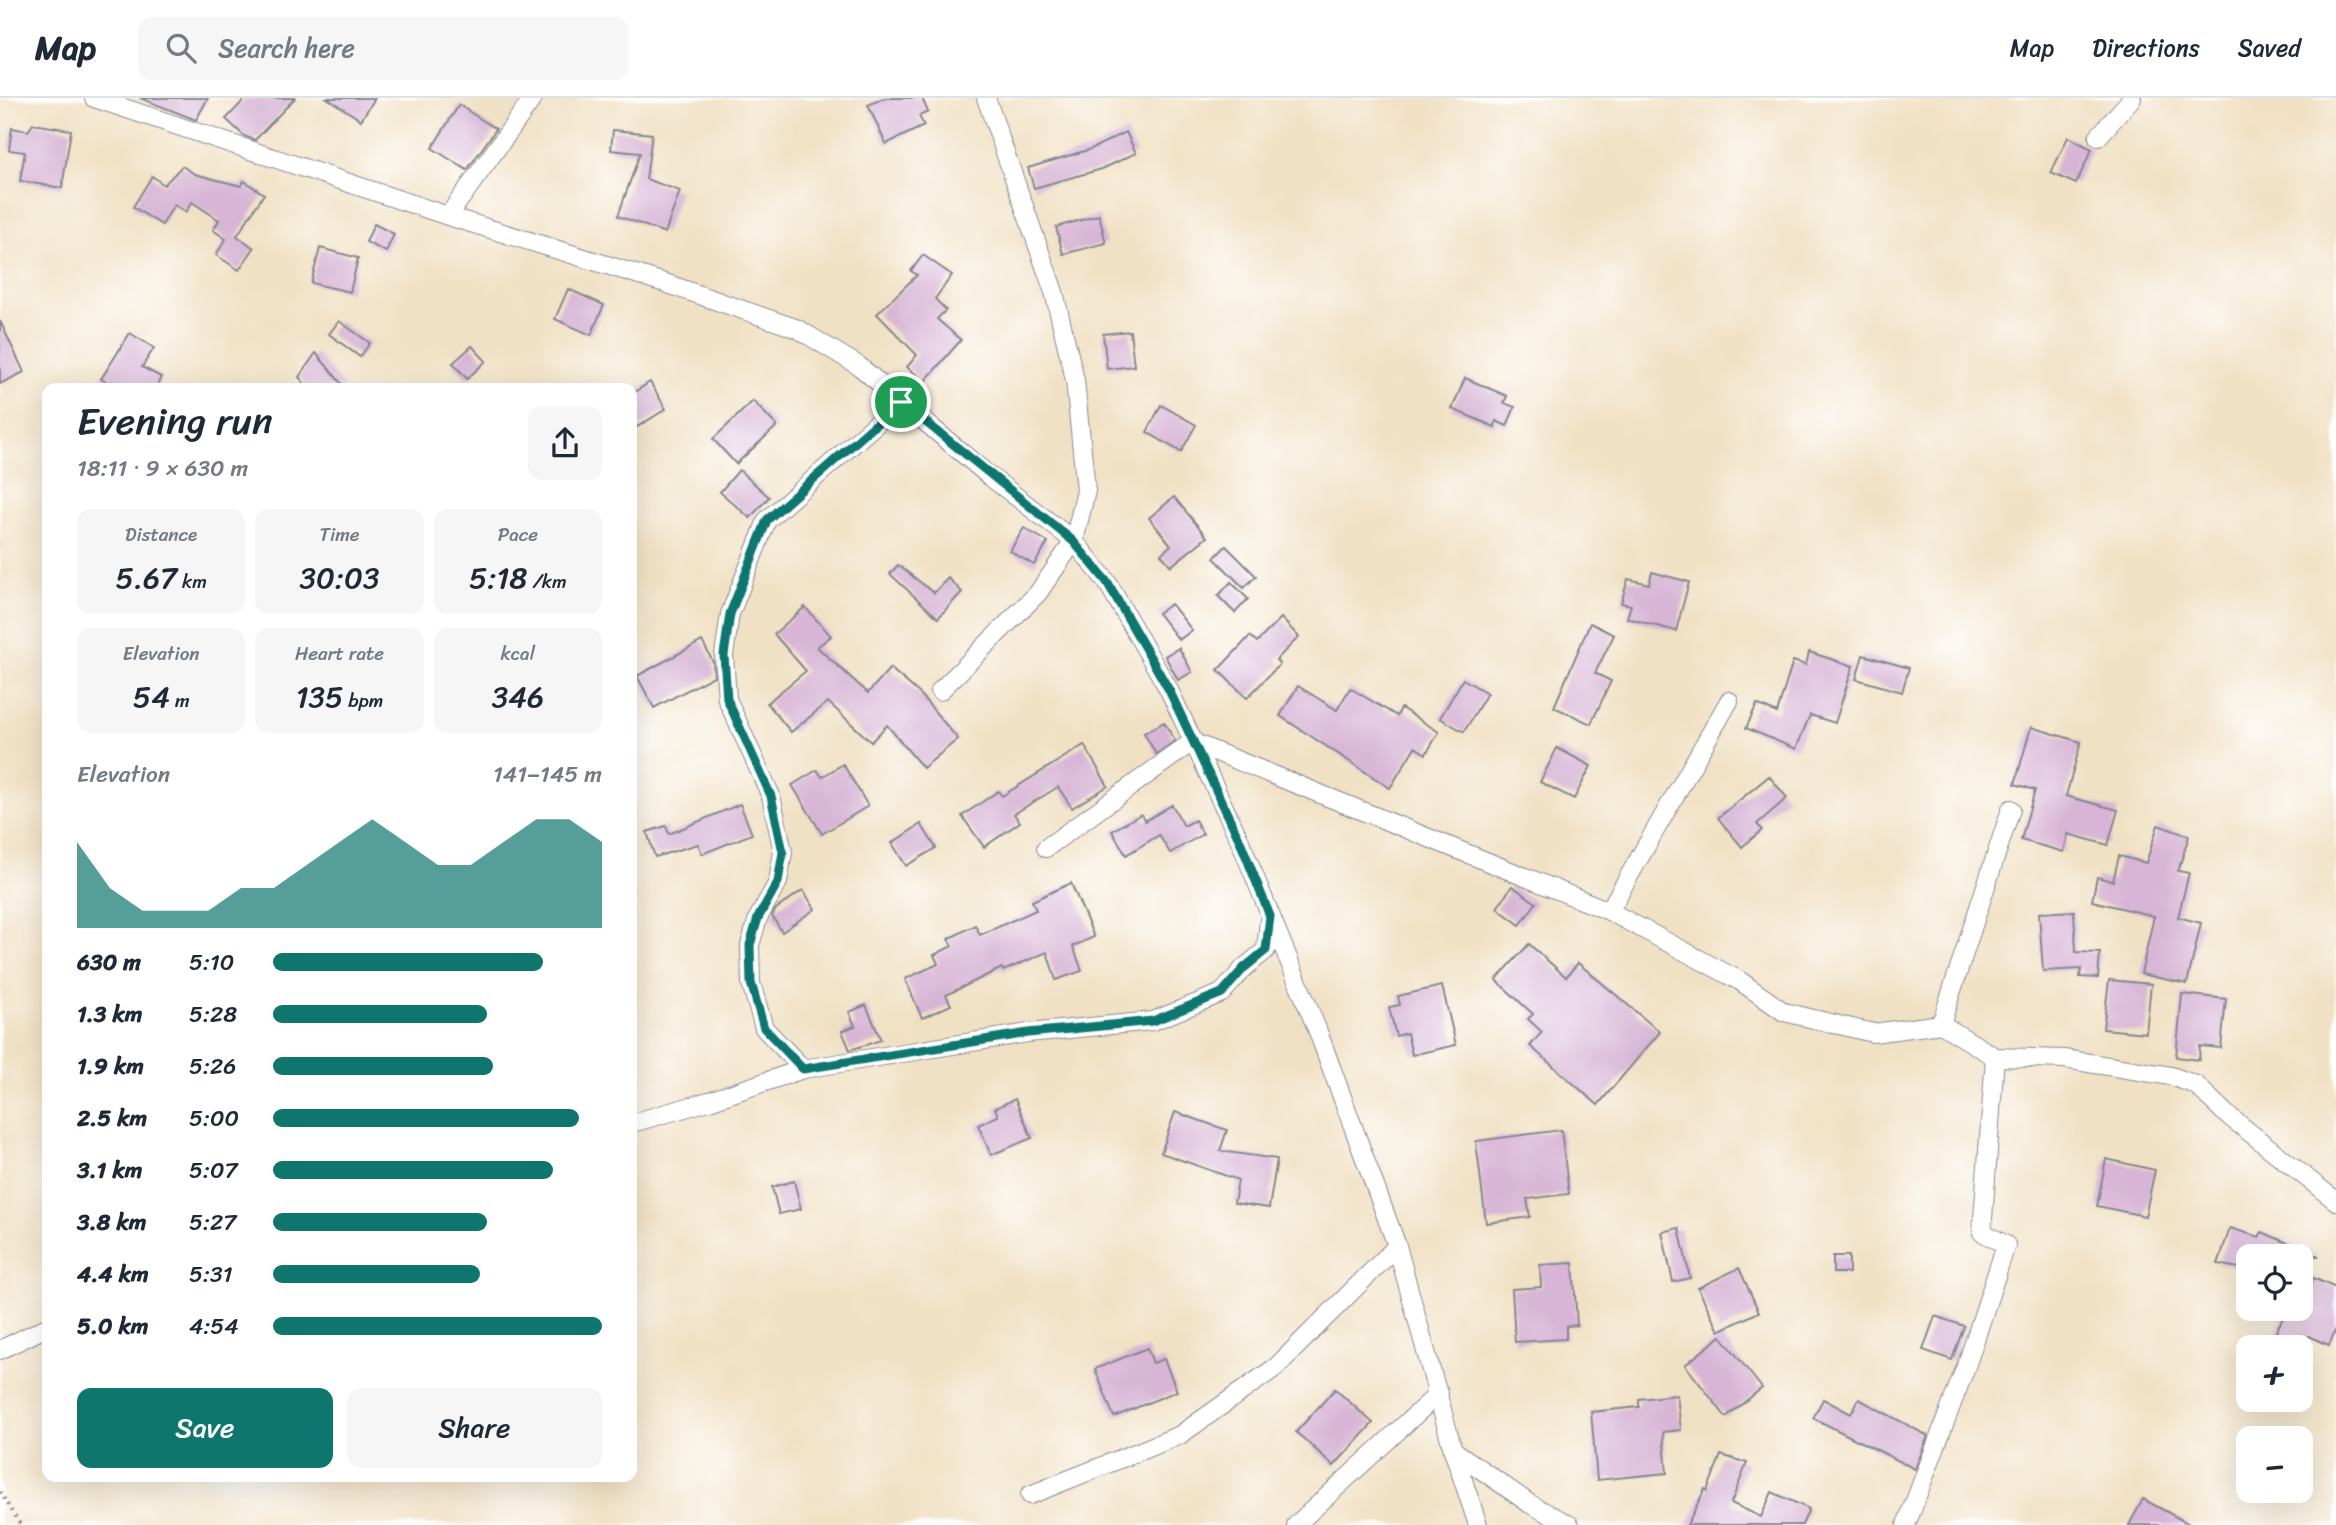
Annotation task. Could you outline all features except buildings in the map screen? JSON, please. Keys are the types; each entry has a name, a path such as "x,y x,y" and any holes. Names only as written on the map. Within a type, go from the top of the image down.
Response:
{"street":[{"path":"93,98 448,216 665,283 798,329 859,366 1073,541 1114,594 1169,690 1240,841 1317,1029 1397,1246 1453,1450 1478,1525"},
{"path":"448,216 533,98"},
{"path":"940,691 1038,593 1073,541 1086,491 1075,380 1054,292 986,98"},
{"path":"2098,137 2132,98"},
{"path":"803,1069 764,1028 751,983 750,945 758,918 778,882 783,852 771,796 727,699 724,655 730,614 767,520 901,402"},
{"path":"1609,911 1729,701"},
{"path":"1046,848 1192,743"},
{"path":"1192,743 1609,911 1740,981 1784,1012 1873,1032 1941,1024 1995,1057 2064,1059 2171,1076 2196,1085 2225,1113 2336,1201"},
{"path":"1941,1024 2011,809"},
{"path":"637,1122 709,1101 803,1069 1028,1033 1153,1021 1222,993 1244,968 1266,950 1270,916"},
{"path":"1906,1525 1968,1361 2006,1245 1982,1232 1995,1057"},
{"path":"1030,1495 1180,1435 1276,1367 1397,1246"},
{"path":"0,1350 42,1329"},
{"path":"1296,1525 1439,1393"},
{"path":"1453,1450 1530,1504 1570,1525"}],"path":[{"path":"0,1492 20,1524"}],"route":[{"path":"901,402 1073,541 1107,582 1169,690 1240,841 1270,916 1266,950 1244,968 1222,993 1153,1021 1079,1026 803,1069 764,1028 751,983 750,945 758,918 778,882 783,852 771,796 727,699 724,655 730,614 767,520 901,402"}]}
